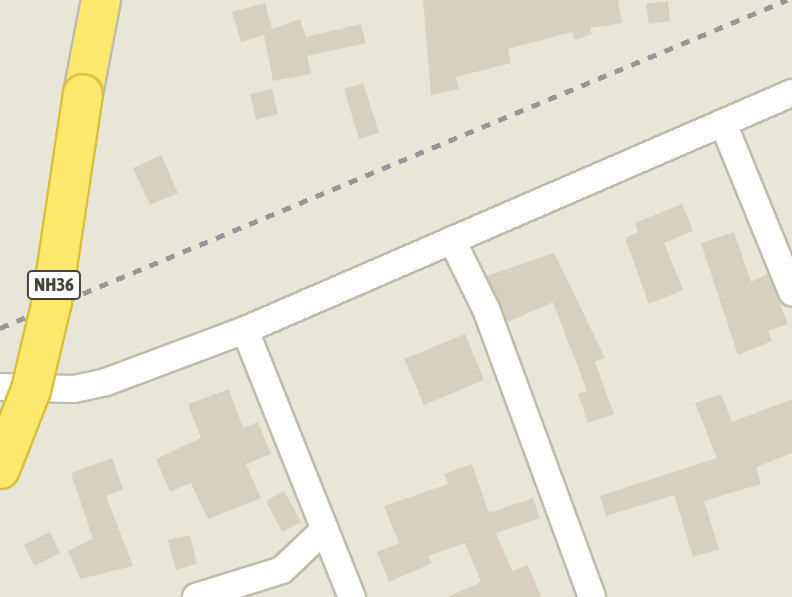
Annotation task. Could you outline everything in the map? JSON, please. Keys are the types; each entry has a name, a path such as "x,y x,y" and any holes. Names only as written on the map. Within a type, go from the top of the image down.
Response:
{"highway":[{"name":"NH36","path":"0,469 31,390 52,301 83,94 101,0"}],"street":[{"path":"0,387 74,389 106,382 245,330 792,93"},
{"path":"723,123 792,292"},
{"path":"452,240 486,309 592,597"},
{"path":"245,330 352,597"},
{"path":"196,597 282,570 325,529"}],"shaded area":[{"path":"0,0 792,0 792,597 0,597"}],"building":[{"path":"423,0 618,0 622,23 590,28 592,34 574,40 572,32 508,49 511,63 456,77 459,89 431,95"},
{"path":"668,1 670,21 649,24 646,4"},
{"path":"265,3 272,29 300,19 306,37 361,24 366,43 307,56 311,74 273,81 264,35 241,42 232,12"},
{"path":"363,83 379,133 359,139 344,89"},
{"path":"272,89 278,114 256,120 250,94"},
{"path":"161,155 178,193 150,205 133,168"},
{"path":"682,204 693,231 664,243 683,290 649,304 625,238 638,232 635,223"},
{"path":"734,232 751,282 768,274 788,324 768,331 772,341 738,355 701,243"},
{"path":"554,253 605,358 595,362 614,414 588,423 578,394 587,391 553,302 508,322 487,276"},
{"path":"465,334 484,380 424,405 404,359"},
{"path":"229,389 243,428 258,422 271,454 246,464 261,498 208,519 191,483 170,492 156,459 201,438 188,404"},
{"path":"721,394 732,422 792,399 792,453 756,467 761,484 704,501 719,549 693,557 674,495 606,516 600,496 717,458 695,403"},
{"path":"112,458 123,489 106,496 133,566 80,579 68,551 93,539 71,473"},
{"path":"472,464 489,513 533,498 540,518 496,533 512,571 528,565 541,597 447,597 481,582 465,543 428,556 432,563 389,582 377,552 399,543 384,506 448,484 444,474"},
{"path":"284,491 301,522 282,532 266,501"},
{"path":"50,532 60,553 34,566 24,545"},
{"path":"190,535 197,564 176,570 168,540"}],"railway":[{"path":"0,328 787,0"}]}
